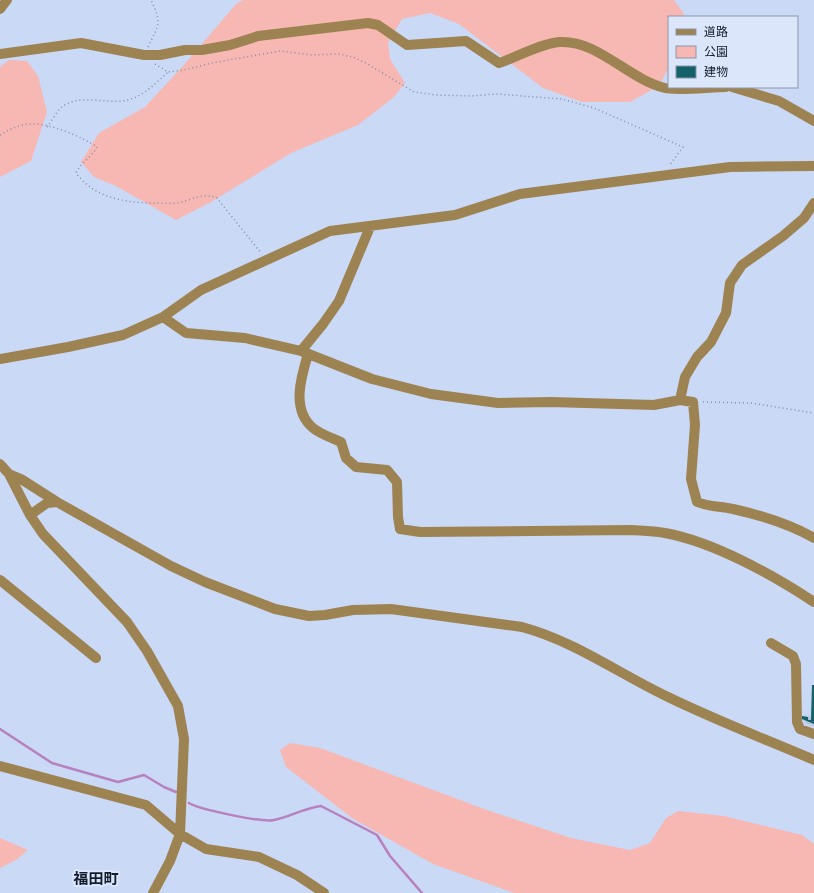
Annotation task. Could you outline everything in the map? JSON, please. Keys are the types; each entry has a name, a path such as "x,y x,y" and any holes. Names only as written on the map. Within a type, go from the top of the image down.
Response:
{"street":[{"path":"0,9 7,0"},
{"path":"0,54 81,43 144,54 160,55 185,50 202,50 230,45 258,36 368,23 378,25 407,45 466,41 499,63 559,42 574,44 604,55 635,76 668,88"},
{"path":"735,88 779,101 814,121"},
{"path":"0,359 68,347 123,335 163,317 201,290 330,231 455,215 520,194 730,167 814,166"},
{"path":"680,400 685,377 697,357 711,342 726,313 730,283 742,265 783,236 804,218 814,202"},
{"path":"370,227 339,301 304,352 300,407 303,417 313,428 341,442 346,458 356,468 387,470 397,482 398,517 400,529 420,532 632,530 665,533 689,539 728,554 814,602"},
{"path":"163,317 186,333 245,338 304,352 372,379 432,394 498,403 551,402 654,405 680,400 694,402 695,425 691,479 697,502 704,505 733,509 771,520 814,538"},
{"path":"0,464 9,474 30,515 43,534 127,622 147,651 178,706 184,739 180,834 170,861 153,893"},
{"path":"9,474 21,479 57,502 171,566 205,582 276,609 309,616 365,609 398,610 522,627 541,632 562,640 666,696 814,760"},
{"path":"30,515 47,503 57,502"},
{"path":"0,580 96,658"},
{"path":"771,643 793,656 796,664 797,722 800,729 814,734"},
{"path":"0,766 146,806 180,834 206,849 259,857 297,875 324,893"}],"path":[{"path":"144,54 158,27 159,18 151,0"},
{"path":"47,127 62,107 71,102 100,100 123,101 148,91 168,72 280,51 312,55 338,54 353,57 366,63 414,92 436,95 471,96 496,94 547,97 562,99 594,108 683,147 661,177"},
{"path":"0,135 19,125 33,124 81,137 97,147 94,153 79,167 76,173 83,183 106,197 139,203 177,203 210,195 217,198 230,217 267,261"},
{"path":"694,402 751,403 814,413"}],"green space":[{"path":"243,0 674,0 684,14 683,16 668,16 668,69 659,86 630,102 582,102 543,88 459,24 430,13 402,19 388,43 390,59 405,83 394,97 358,125 291,153 211,202 176,220 116,186 94,177 81,162 99,133 145,107 183,66 236,4"},
{"path":"9,60 27,61 38,76 47,112 31,161 0,177 0,67"},
{"path":"290,743 320,748 487,810 571,838 630,850 650,843 666,818 678,811 724,816 802,835 814,844 814,893 514,893 433,864 352,818 286,767 280,750"},
{"path":"0,838 28,850 16,860 0,868"}],"building":[{"path":"812,685 814,685 814,724 802,719 802,716 808,717 808,720 811,720"}],"waterway":[{"path":"0,729 52,763 118,782 144,775 164,787 176,792"},
{"path":"189,803 205,809 231,815 268,820 280,819 321,806 377,835 390,856 422,893"}],"district":[{"name":"福田町","path":"96,879"}]}
